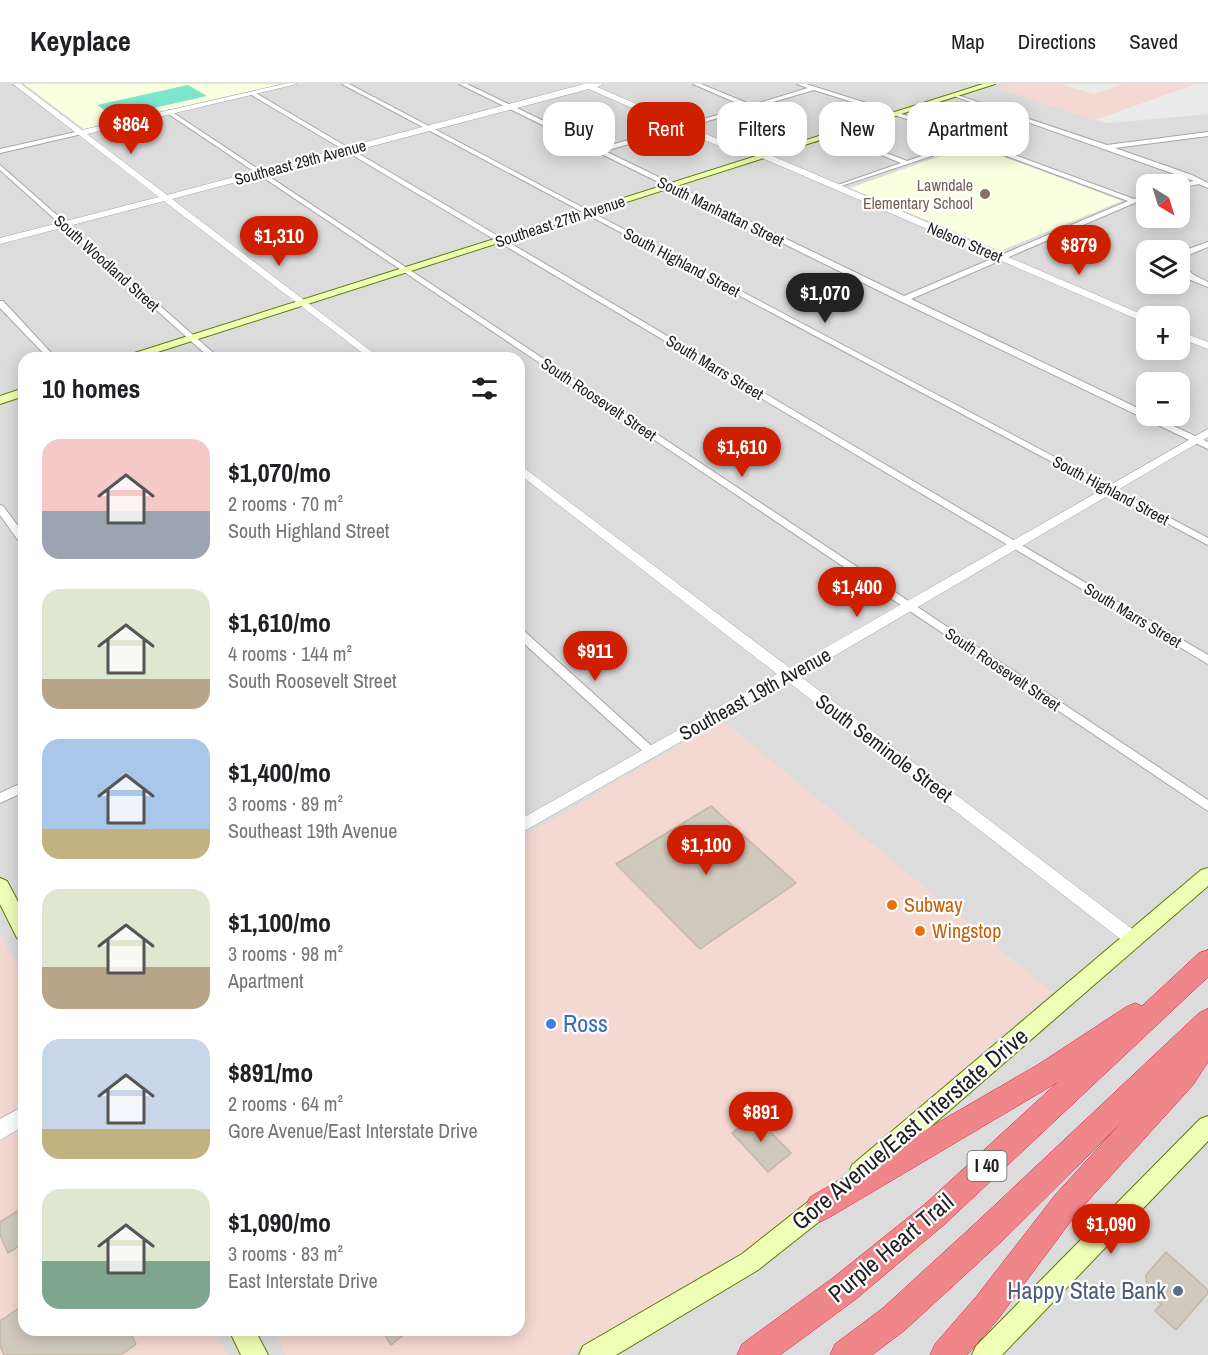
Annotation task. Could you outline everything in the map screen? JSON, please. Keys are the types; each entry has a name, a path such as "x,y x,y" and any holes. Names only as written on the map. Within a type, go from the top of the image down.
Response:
{"highway":[{"name":"Purple Heart Trail","path":"753,1355 845,1288 935,1214 1208,961"},
{"path":"820,1207 1049,1073 1095,1040 1179,988"},
{"name":"I 40","path":"846,1355 894,1319 991,1230 1208,1021"},
{"path":"946,1355 987,1308 1066,1204 1183,1076 1208,1039"}],"main road":[{"name":"Southeast 27th Avenue","path":"896,114 991,84"},
{"name":"Southeast 27th Avenue","path":"148,352 765,156"},
{"path":"0,400 18,394"},
{"name":"Gore Avenue/East Interstate Drive","path":"592,1355 750,1262 820,1207 1208,875"},
{"path":"0,886 18,920"},
{"path":"985,1355 1208,1126"},
{"path":"244,1336 255,1355"}],"street":[{"path":"16,84 367,352"},
{"path":"0,151 293,84"},
{"name":"South Highland Street","path":"345,84 1208,542"},
{"name":"South Manhattan Street","path":"462,84 543,123"},
{"path":"696,84 740,102"},
{"path":"800,84 907,118"},
{"name":"Southeast 29th Avenue","path":"0,241 591,85"},
{"name":"Nelson Street","path":"591,85 628,102"},
{"path":"769,102 813,89"},
{"name":"South Marrs Street","path":"252,93 1208,660"},
{"path":"956,95 1106,147 1208,186"},
{"name":"South Roosevelt Street","path":"169,112 1208,806"},
{"path":"1106,147 1208,134"},
{"name":"South Manhattan Street","path":"612,156 1208,446"},
{"name":"Nelson Street","path":"765,156 1136,316"},
{"path":"889,156 907,163"},
{"path":"837,187 927,156"},
{"path":"1012,156 1134,201"},
{"name":"South Woodland Street","path":"0,167 207,352"},
{"path":"1190,183 1208,180"},
{"path":"903,298 1134,201"},
{"path":"1190,252 1208,244"},
{"path":"1190,276 1208,285"},
{"path":"0,303 46,352"},
{"path":"1190,339 1208,346"},
{"name":"Southeast 19th Avenue","path":"525,825 789,675 1208,432"},
{"name":"South Seminole Street","path":"525,473 1134,940"},
{"path":"0,508 18,533"},
{"path":"525,638 651,752"},
{"path":"0,798 18,790"},
{"path":"0,1130 18,1119"}],"shaded area":[{"path":"0,84 1208,84 1208,1355 0,1355"},
{"path":"24,84 282,84 84,129"},
{"path":"1008,84 1208,84 1208,114 1103,123 996,88"},
{"path":"1060,84 1124,84 1094,94"},
{"path":"1196,84 1208,84 1208,114 1110,123 1095,120"},
{"name":"Lawndale Elementary School","path":"941,156 1001,156 1122,201 1000,251 850,188"},
{"path":"722,720 1052,992 770,1236 569,1355 286,1355 276,1336 525,1336 525,835"},
{"path":"0,934 18,967 18,1336 218,1336 228,1355 0,1355"}],"green space":[{"path":"188,85 207,96 114,117 97,105"}],"building":[{"path":"711,806 796,883 700,949 616,864"},
{"path":"754,1115 791,1153 768,1172 732,1133"},
{"path":"18,1211 18,1247 8,1253 0,1235 0,1222"},
{"name":"Happy State Bank","path":"1166,1252 1208,1290 1208,1293 1176,1330 1155,1311 1161,1304 1148,1292 1146,1275"},
{"path":"18,1309 18,1336 132,1336 136,1344 121,1355 4,1355 0,1345 0,1321"},
{"path":"386,1336 402,1336 391,1345"}],"place":[{"name":"Lawndale Elementary School","path":"985,194"},
{"name":"Subway","path":"892,905"},
{"name":"Wingstop","path":"920,931"},
{"name":"Ross","path":"551,1024"},
{"name":"Happy State Bank","path":"1178,1291"}]}
